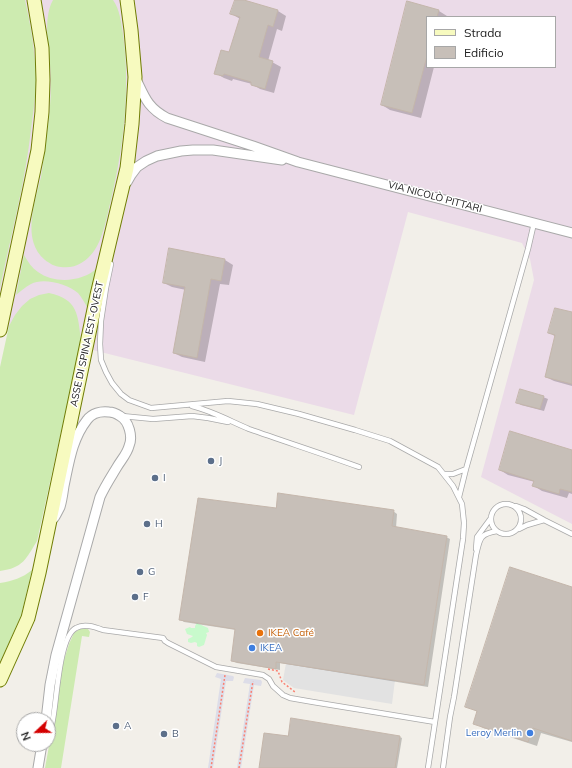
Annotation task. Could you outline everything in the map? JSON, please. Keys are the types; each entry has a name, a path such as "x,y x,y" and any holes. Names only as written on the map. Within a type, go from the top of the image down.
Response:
{"main road":[{"path":"0,330 38,150 42,112 42,48 34,0"},
{"name":"ASSE DI SPINA EST-OVEST","path":"0,680 28,618 39,573 97,294 127,168 135,77 131,30 126,0"}],"street":[{"path":"135,77 147,103 158,114 298,162"},
{"path":"119,204 127,182 137,167 157,156 192,150 213,150 298,162"},
{"name":"VIA NICOLÒ PITTARI","path":"298,162 572,233"},
{"path":"47,534 60,506 74,442 80,431 93,414 101,412 113,413 121,416 126,421 130,431 130,445 100,497 56,655 50,685 47,712"},
{"path":"39,768 42,752"}],"lane":[{"path":"459,497 534,223"},
{"path":"112,229 114,247"},
{"path":"112,261 101,322 101,360 112,383 121,394 129,400 152,408 228,401 257,404 299,414 390,441 438,467 453,486 462,504 464,523 428,768"},
{"path":"189,405 202,408 241,426 359,467"},
{"path":"121,416 153,419 192,416 208,418 241,426"},
{"path":"444,474 453,474 466,469"},
{"path":"544,520 527,525 513,533 502,534 497,532 492,526 491,518 495,508 499,505 504,503 510,504 524,509 572,534"},
{"path":"515,506 519,510 522,520 517,530"},
{"path":"443,768 476,555 477,537 491,518"},
{"path":"476,555 480,540 483,536 497,532"},
{"path":"54,712 60,672 68,637 77,627 85,625 103,630 163,638 168,643 213,666 263,675 269,679 273,686 283,695 290,698 435,722"}],"path":[{"path":"263,669 278,671 282,682 295,692"},
{"path":"211,768 225,675"},
{"path":"239,768 254,679"}],"shaded area":[{"path":"0,0 572,0 572,524 481,477 534,280 530,259 522,243 408,212 354,415 0,327"},
{"path":"286,663 395,680 392,704 294,688 283,680"},
{"path":"217,673 234,677 233,681 226,681 213,768 208,768 221,679 215,677"},
{"path":"245,678 261,680 262,682 261,686 254,685 241,768 237,768 250,684 243,683"}],"green space":[{"path":"0,0 25,0 35,58 36,91 25,170 0,288"},
{"path":"53,0 113,0 120,16 125,56 126,100 122,144 105,224 97,247 91,255 80,264 71,267 54,266 45,260 38,252 33,242 32,232 33,209 41,177 50,111 51,71 47,29 49,9"},
{"path":"24,255 30,265 36,270 45,276 60,280 76,279 91,273 97,268 88,309 78,293 62,284 55,282 36,282 27,286 16,295"},
{"path":"49,293 66,299 75,310 79,323 81,341 37,541 23,562 14,568 0,571 0,367 9,326 15,315 30,299"},
{"path":"32,570 21,616 0,662 0,583 17,579"},
{"path":"197,623 208,628 209,632 206,633 207,635 204,645 199,647 195,642 188,642 188,639 193,636 187,634 185,629 190,627 195,628"},
{"path":"81,628 88,629 90,632 89,637 82,636 61,768 45,768 48,752 56,752 55,712 62,666 74,633"}],"building":[{"path":"235,0 244,0 278,10 273,27 268,25 259,57 273,61 265,89 251,85 251,82 224,74 223,76 214,74 221,50 229,52 240,17 230,14"},
{"path":"407,1 439,10 437,16 426,16 426,60 412,113 381,105"},
{"path":"169,248 225,259 221,281 211,279 197,358 173,353 185,287 163,283"},
{"path":"555,308 572,312 572,384 545,377 555,335 548,333"},
{"path":"520,389 544,396 540,409 516,403"},
{"path":"510,431 572,450 572,492 560,489 559,494 532,486 534,481 499,470"},
{"path":"278,493 394,510 392,526 447,536 424,685 276,662 276,669 231,661 235,629 179,620 198,498 276,508"},
{"path":"510,567 572,587 572,741 533,728 528,742 473,724 477,711 465,707"},
{"path":"291,718 400,736 395,768 259,768 264,733 288,736"}],"place":[{"name":"J","path":"211,461"},
{"name":"I","path":"155,478"},
{"name":"H","path":"147,524"},
{"name":"G","path":"140,572"},
{"name":"F","path":"135,597"},
{"name":"IKEA Café","path":"260,633"},
{"name":"IKEA","path":"252,648"},
{"name":"A","path":"116,726"},
{"name":"Leroy Merlin","path":"530,733"},
{"name":"B","path":"164,734"}]}
